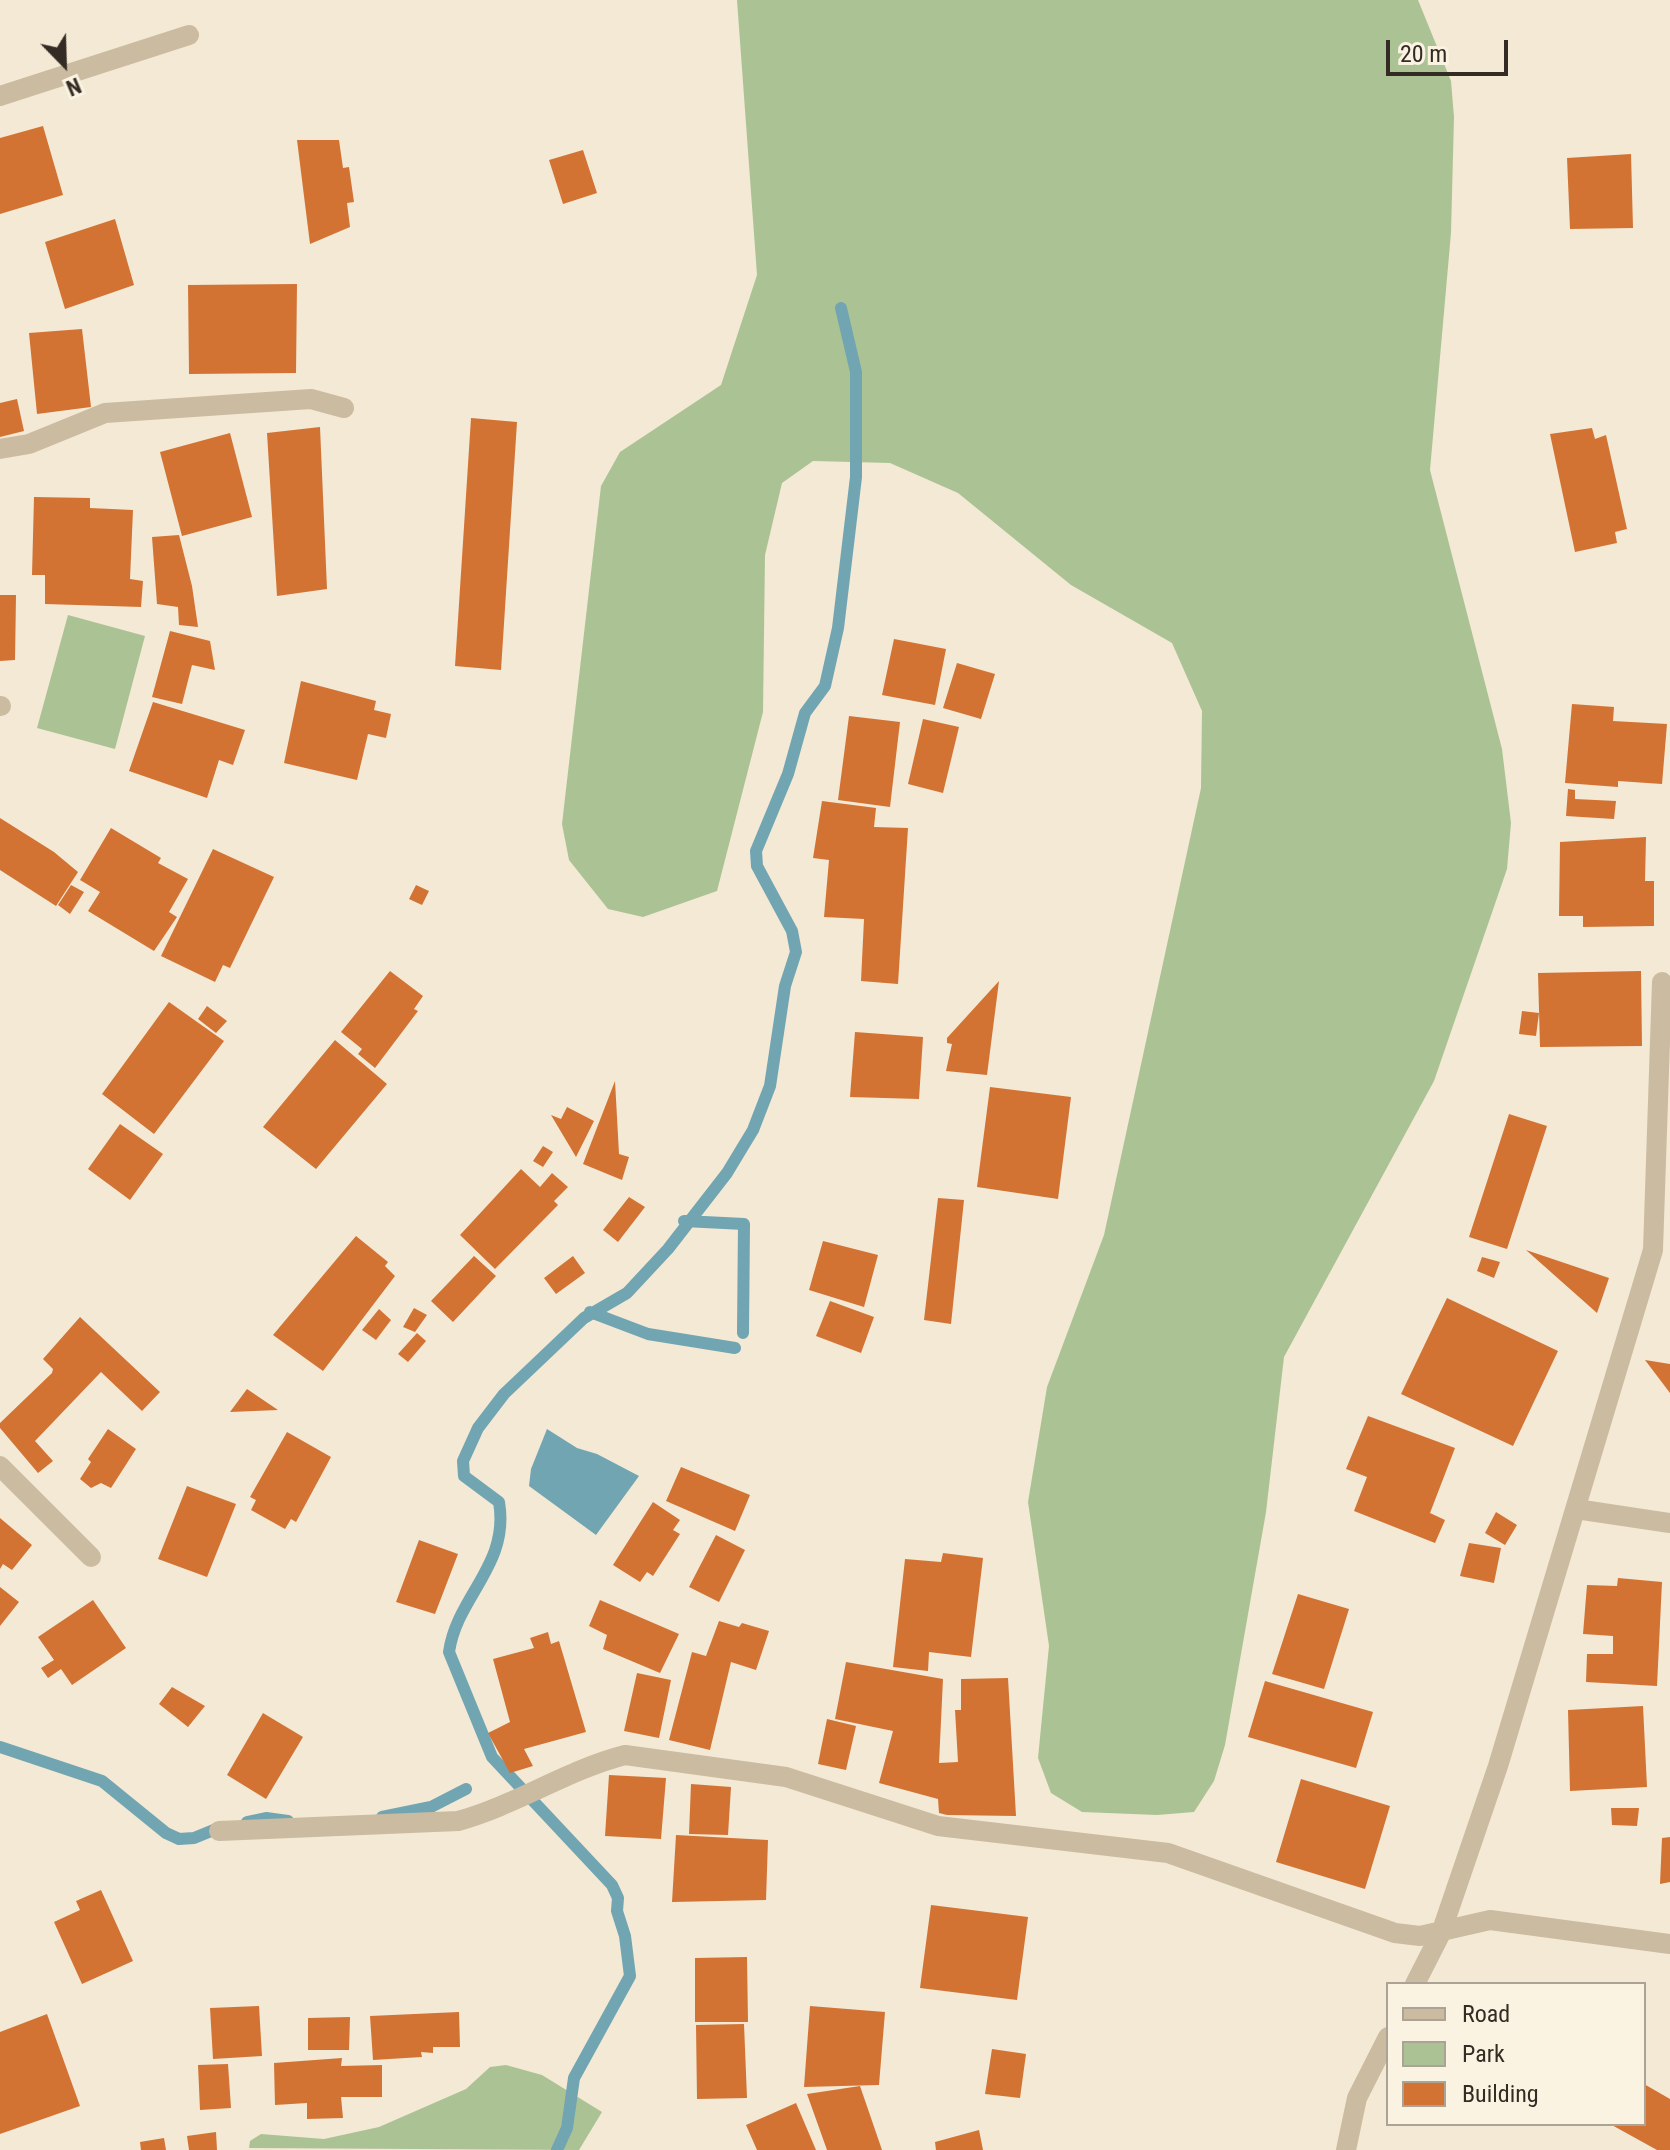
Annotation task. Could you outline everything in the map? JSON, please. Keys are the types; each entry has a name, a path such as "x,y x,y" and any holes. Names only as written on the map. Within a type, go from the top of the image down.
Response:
{"street":[{"path":"0,96 189,35"},
{"path":"0,449 29,444 105,413 311,399 344,408"},
{"path":"1416,1982 1441,1933 1498,1766 1653,1250 1662,982"},
{"path":"0,1466 91,1557"},
{"path":"1576,1509 1670,1523"},
{"path":"219,1831 430,1824 483,1814 625,1755 786,1777 938,1826 1168,1853 1395,1933 1420,1936 1490,1920 1670,1944"},
{"path":"1346,2150 1346,2135 1357,2098 1386,2041"}],"green space":[{"path":"737,0 1418,0 1451,81 1454,117 1451,233 1430,470 1502,749 1511,823 1507,869 1434,1081 1284,1357 1266,1512 1225,1745 1214,1781 1194,1812 1157,1815 1082,1812 1051,1793 1038,1758 1049,1646 1028,1502 1047,1387 1104,1235 1201,788 1202,711 1172,643 1071,585 958,493 890,463 813,461 782,483 765,555 763,712 717,891 643,917 608,909 569,860 562,824 601,486 620,452 721,385 757,275"},
{"path":"68,615 145,636 115,749 37,728"},
{"path":"506,2065 542,2075 602,2112 579,2150 249,2148 250,2141 261,2134 324,2139 379,2127 466,2089 490,2067"}],"water":[{"path":"547,1429 577,1448 597,1454 639,1476 596,1535 529,1486 531,1469"}],"building":[{"path":"43,126 63,195 0,214 0,138"},
{"path":"297,140 339,140 343,168 349,167 354,202 347,203 350,227 310,244"},
{"path":"583,150 597,193 563,204 549,160"},
{"path":"1631,154 1633,228 1570,229 1567,158"},
{"path":"115,219 134,285 65,309 45,242"},
{"path":"297,284 296,373 189,374 188,285"},
{"path":"82,329 91,407 37,414 29,333"},
{"path":"17,399 24,431 0,437 0,403"},
{"path":"471,418 517,422 501,670 455,666"},
{"path":"320,427 327,589 277,596 267,433"},
{"path":"1592,428 1595,439 1606,435 1627,529 1615,532 1617,543 1575,552 1550,434"},
{"path":"230,433 252,517 182,536 160,452"},
{"path":"34,497 90,498 90,508 133,510 130,579 143,581 141,607 45,604 45,575 32,575"},
{"path":"179,535 192,586 198,627 179,625 178,607 157,604 152,537"},
{"path":"0,595 16,595 15,660 0,661"},
{"path":"170,631 210,641 215,670 192,665 182,704 152,697"},
{"path":"894,639 946,649 935,705 882,695"},
{"path":"957,663 995,674 981,719 943,708"},
{"path":"301,681 376,701 374,710 391,714 386,738 368,734 357,780 284,763"},
{"path":"153,702 245,730 233,765 219,760 207,798 129,771"},
{"path":"1572,704 1614,707 1613,721 1667,724 1662,784 1618,781 1618,787 1565,783"},
{"path":"849,716 900,722 890,807 838,800"},
{"path":"923,719 959,727 943,793 908,784"},
{"path":"1568,789 1575,790 1575,799 1616,801 1614,819 1566,816"},
{"path":"822,801 876,808 874,827 908,828 898,984 861,981 864,919 824,917 829,860 813,858"},
{"path":"0,818 54,852 78,872 56,906 0,870"},
{"path":"111,828 161,858 158,863 188,879 169,912 177,917 154,951 88,911 100,892 80,880"},
{"path":"1646,837 1645,881 1654,881 1654,926 1583,927 1583,916 1559,916 1560,842"},
{"path":"213,849 274,877 230,968 223,965 215,982 161,956"},
{"path":"71,885 84,892 70,914 58,905"},
{"path":"416,885 429,891 422,905 409,899"},
{"path":"390,971 423,996 414,1009 418,1011 375,1068 358,1054 362,1049 341,1032"},
{"path":"1641,971 1642,1046 1540,1047 1538,973"},
{"path":"999,981 987,1075 946,1071 952,1044 947,1043 947,1038"},
{"path":"169,1002 224,1041 154,1134 102,1094"},
{"path":"207,1006 227,1021 216,1033 198,1019"},
{"path":"1522,1011 1539,1013 1536,1036 1519,1034"},
{"path":"855,1032 923,1037 919,1099 850,1097"},
{"path":"335,1040 387,1084 316,1169 263,1127"},
{"path":"615,1081 619,1154 629,1157 622,1180 583,1164"},
{"path":"990,1087 1071,1097 1058,1199 977,1187"},
{"path":"567,1107 594,1121 576,1157 551,1115 561,1119"},
{"path":"1509,1114 1547,1126 1507,1249 1469,1237"},
{"path":"120,1124 163,1154 130,1200 88,1169"},
{"path":"543,1146 553,1152 543,1167 533,1161"},
{"path":"521,1169 540,1187 552,1173 568,1187 554,1201 558,1205 495,1269 460,1235"},
{"path":"629,1197 645,1207 618,1242 603,1230"},
{"path":"938,1198 964,1200 951,1324 924,1320"},
{"path":"356,1236 388,1262 385,1266 395,1276 323,1371 273,1335"},
{"path":"823,1241 878,1255 864,1307 809,1290"},
{"path":"1526,1250 1609,1278 1597,1313"},
{"path":"474,1256 496,1276 453,1322 431,1301"},
{"path":"573,1256 585,1273 556,1294 544,1278"},
{"path":"1482,1257 1500,1262 1494,1278 1477,1271"},
{"path":"1447,1298 1558,1351 1513,1446 1401,1394"},
{"path":"830,1301 874,1317 861,1353 816,1336"},
{"path":"414,1308 427,1315 415,1332 403,1327"},
{"path":"379,1309 391,1320 376,1340 362,1330"},
{"path":"80,1317 160,1392 142,1411 101,1372 35,1441 53,1461 38,1473 0,1428 0,1423 52,1373 53,1369 43,1359"},
{"path":"417,1333 426,1341 408,1362 398,1354"},
{"path":"1645,1360 1670,1364 1670,1393"},
{"path":"247,1389 278,1410 230,1412"},
{"path":"1368,1416 1455,1448 1430,1513 1445,1520 1435,1543 1354,1511 1367,1477 1346,1469"},
{"path":"108,1429 136,1449 111,1488 101,1483 91,1488 80,1479 91,1462 88,1459"},
{"path":"287,1432 331,1457 296,1522 291,1519 285,1529 251,1510 256,1500 250,1497"},
{"path":"681,1467 750,1495 735,1531 666,1501"},
{"path":"187,1486 236,1504 207,1577 158,1559"},
{"path":"653,1502 680,1520 673,1530 680,1534 653,1576 647,1572 640,1582 613,1565"},
{"path":"1496,1512 1517,1525 1505,1545 1485,1533"},
{"path":"0,1518 32,1545 12,1570 3,1564 0,1569"},
{"path":"716,1535 745,1550 719,1602 689,1587"},
{"path":"419,1540 458,1554 435,1614 396,1602"},
{"path":"1469,1543 1501,1548 1494,1583 1460,1576"},
{"path":"943,1553 983,1558 971,1657 929,1652 928,1671 893,1667 905,1559 941,1562"},
{"path":"1618,1578 1662,1582 1657,1686 1586,1682 1587,1654 1613,1654 1613,1636 1583,1634 1587,1585 1617,1586"},
{"path":"0,1587 19,1602 0,1626"},
{"path":"1298,1594 1349,1609 1324,1689 1272,1674"},
{"path":"93,1600 126,1648 72,1685 61,1669 48,1678 41,1668 54,1660 38,1637"},
{"path":"600,1600 679,1634 660,1673 603,1649 607,1635 589,1626"},
{"path":"719,1621 739,1627 742,1623 769,1631 756,1670 731,1662 710,1750 669,1740 692,1652 706,1656"},
{"path":"548,1632 551,1644 559,1641 586,1732 524,1749 533,1766 510,1773 488,1733 510,1722 493,1659 534,1648 530,1638"},
{"path":"846,1662 943,1679 939,1763 958,1762 955,1710 961,1710 961,1679 1008,1678 1016,1816 947,1815 939,1813 938,1799 879,1783 893,1731 835,1719"},
{"path":"637,1673 671,1680 659,1738 624,1731"},
{"path":"1265,1681 1373,1712 1356,1768 1248,1737"},
{"path":"172,1687 205,1706 188,1727 159,1704"},
{"path":"1643,1706 1647,1787 1570,1791 1568,1710"},
{"path":"263,1713 303,1737 266,1799 227,1775"},
{"path":"827,1719 856,1726 846,1770 818,1764"},
{"path":"609,1775 666,1778 661,1839 605,1836"},
{"path":"1301,1779 1390,1806 1365,1889 1276,1862"},
{"path":"691,1784 731,1787 728,1835 689,1834"},
{"path":"1611,1808 1639,1808 1637,1826 1612,1825"},
{"path":"676,1835 768,1840 766,1900 672,1902"},
{"path":"1670,1837 1670,1882 1660,1884 1662,1838"},
{"path":"101,1890 133,1961 82,1984 54,1922 80,1910 76,1901"},
{"path":"931,1905 1028,1917 1017,2000 920,1988"},
{"path":"747,1957 748,2022 695,2022 695,1958"},
{"path":"259,2006 262,2056 213,2059 210,2008"},
{"path":"810,2006 885,2012 879,2085 804,2087"},
{"path":"459,2012 460,2047 433,2047 433,2053 421,2052 422,2057 373,2060 370,2016"},
{"path":"47,2014 80,2106 0,2134 0,2032"},
{"path":"350,2017 349,2050 308,2050 308,2018"},
{"path":"744,2024 747,2098 697,2099 696,2025"},
{"path":"992,2049 1026,2054 1020,2098 985,2094"},
{"path":"342,2058 341,2066 382,2065 382,2097 341,2097 343,2118 307,2119 307,2103 275,2105 274,2063"},
{"path":"228,2064 231,2108 200,2110 198,2065"},
{"path":"1646,2085 1670,2099 1670,2150 1657,2150 1614,2126 1646,2126"},
{"path":"860,2086 882,2150 827,2150 807,2094"},
{"path":"796,2103 816,2150 757,2150 746,2125"},
{"path":"979,2130 983,2150 936,2150 935,2142"},
{"path":"216,2132 217,2150 189,2150 187,2136"},
{"path":"164,2138 166,2150 141,2150 140,2142"}],"waterway":[{"path":"557,2150 567,2128 574,2078 630,1976 625,1936 617,1911 618,1898 612,1885 492,1757 449,1652 462,1614 490,1562 500,1524 499,1502 464,1476 463,1461 478,1428 504,1394 584,1318 627,1293 668,1249 727,1173 753,1130 770,1086 785,986 796,952 792,931 757,866 756,851 788,774 805,713 825,686 838,628 856,477 856,372 841,308"},
{"path":"684,1221 744,1224 743,1333"},
{"path":"590,1312 648,1334 735,1348"},
{"path":"0,1747 102,1781 166,1833 179,1839 194,1838 221,1827"},
{"path":"382,1817 431,1807 466,1789"},
{"path":"247,1822 266,1818 288,1821"}]}
